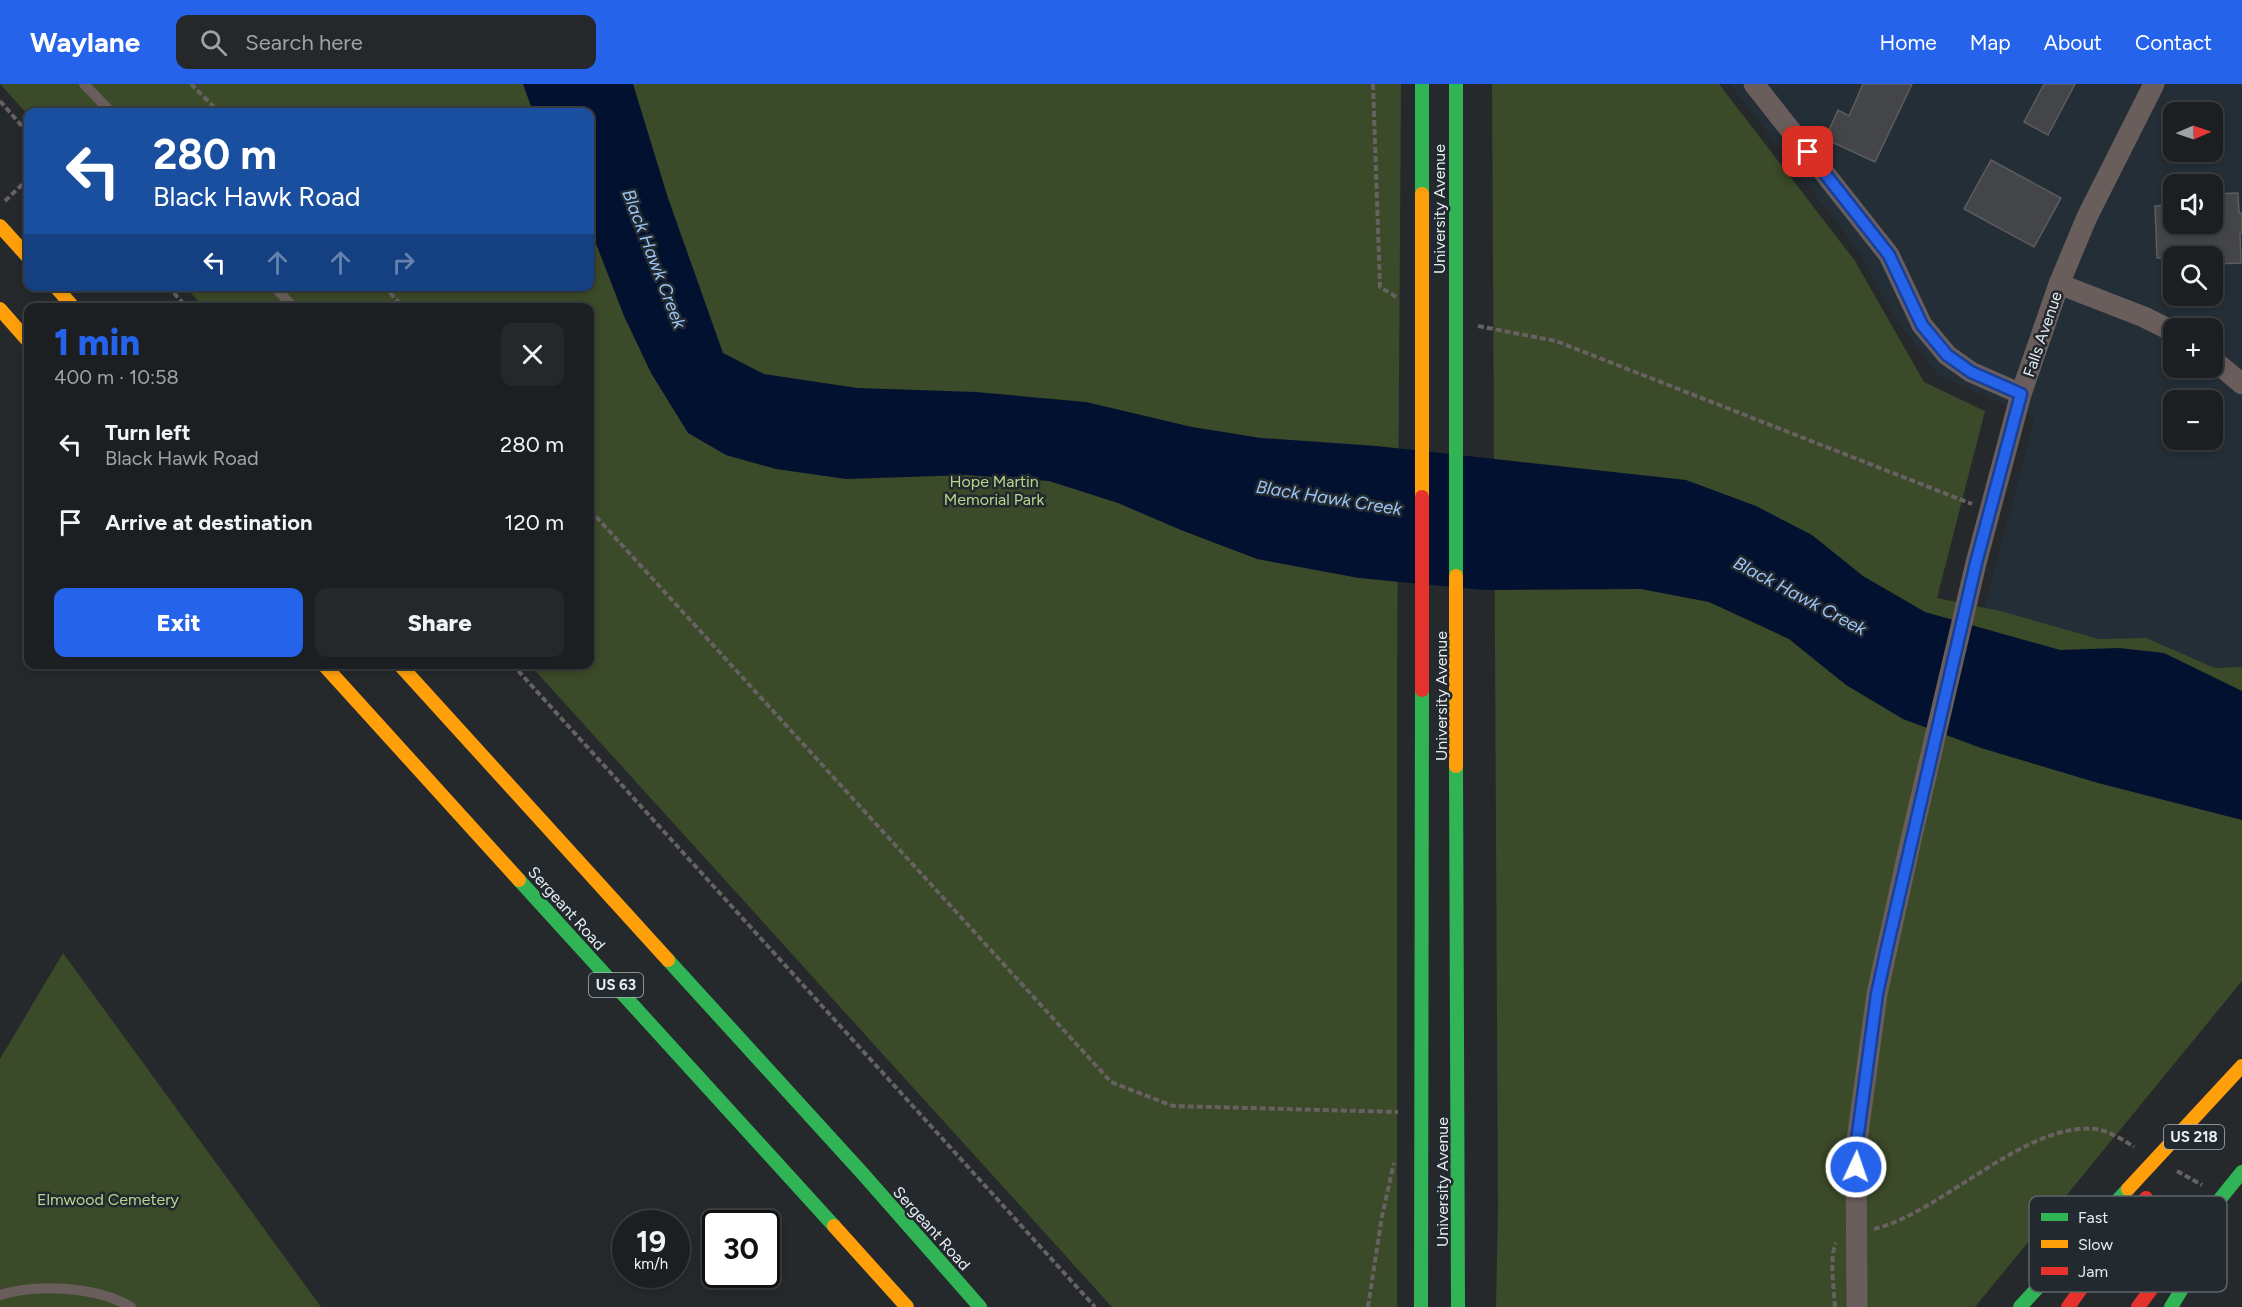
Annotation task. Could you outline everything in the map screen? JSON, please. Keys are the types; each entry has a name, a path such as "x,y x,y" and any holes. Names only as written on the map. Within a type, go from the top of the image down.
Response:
{"main road":[{"name":"University Avenue","path":"1421,1307 1422,84"},
{"name":"University Avenue","path":"1456,84 1458,1307"},
{"path":"0,226 24,253"},
{"path":"59,291 70,303"},
{"path":"0,309 24,336"},
{"name":"Sergeant Road","path":"329,669 907,1307"},
{"name":"Sergeant Road","path":"404,669 855,1165 980,1307"},
{"path":"2122,1196 2242,1066"},
{"name":"US 218","path":"2183,1151 2242,1076"},
{"path":"2223,1196 2242,1172"},
{"path":"2020,1307 2034,1292"},
{"path":"2068,1307 2079,1292"},
{"path":"2138,1307 2149,1292"},
{"path":"2171,1307 2180,1292"}],"street":[{"path":"1754,84 1889,255 1922,325 1947,355 1971,372 2021,394"},
{"name":"Falls Avenue","path":"1857,1307 1856,1148 1877,994 1976,563 2021,394 2059,284 2087,217 2154,84"},
{"path":"2059,284 2145,317 2163,326"},
{"path":"2223,368 2242,384"}],"lane":[{"path":"84,84 107,108"},
{"path":"279,291 289,303"},
{"path":"0,1295 30,1289 65,1289 94,1293 123,1302 131,1307"}],"path":[{"path":"192,84 215,108"},
{"path":"1373,84 1380,287 1422,313"},
{"path":"0,101 24,128"},
{"path":"0,205 24,183"},
{"path":"173,291 183,303"},
{"path":"389,291 399,303"},
{"path":"1455,321 1556,341 1990,511"},
{"path":"594,514 1111,1082 1173,1106 1405,1113"},
{"path":"517,669 1095,1307"},
{"path":"1835,1307 1834,1245 1840,1238 1891,1225 1925,1209 2004,1157 2054,1134 2081,1129 2102,1130 2137,1148"},
{"path":"1368,1307 1382,1216 1395,1159"},
{"path":"2175,1170 2204,1186"}],"shaded area":[{"path":"1730,84 2242,84 2242,691 1980,627 2034,418 1938,375 1893,316 1859,252"}],"green space":[{"name":"Hope Martin Memorial Park","path":"0,84 1401,84 1397,680 1397,1307 1112,1307 534,669 594,669 594,303 200,303 189,291 594,291 594,108 24,108 24,111"},
{"path":"1492,84 1719,84 1855,261 1924,382 1985,411 1937,598 2000,611 2099,639 2146,638 2215,668 2242,667 2242,981 2066,1196 2029,1196 2029,1241 1975,1307 1496,1307 1498,1209"},
{"name":"Elmwood Cemetery","path":"63,953 321,1307 0,1307 0,1059"}],"water":[{"name":"Black Hawk Creek","path":"523,84 633,84 668,198 723,353 764,374 857,388 976,392 1086,402 1192,427 1261,438 1377,446 1686,480 1756,506 1812,535 1863,576 1925,612 2060,650 2119,648 2164,653 2242,691 2242,820 2098,783 1981,748 1903,719 1846,685 1789,639 1709,602 1641,589 1484,590 1359,578 1257,559 1118,503 1049,481 967,475 846,479 776,469 726,455 688,433 651,373 624,316 594,238 594,108 532,108"}],"building":[{"path":"1863,84 1912,84 1875,162 1825,139 1838,110 1849,116"},
{"path":"2044,84 2075,84 2048,135 2024,122"},
{"path":"1991,160 2061,198 2034,247 1964,209"},
{"path":"2238,193 2239,213 2242,213 2241,263 2223,264 2223,246 2163,246 2163,258 2157,258 2155,206 2163,206 2163,234 2223,234 2223,194"}],"traffic: fast":[{"path":"1422,84 1422,194"},
{"path":"1456,84 1456,576"},
{"path":"1421,1307 1422,690"},
{"path":"1456,766 1458,1307"},
{"path":"519,880 834,1226"},
{"path":"668,960 863,1174 980,1307"},
{"path":"2223,1196 2242,1172"},
{"path":"2122,1196 2128,1189"},
{"path":"2020,1307 2034,1292"},
{"path":"2171,1307 2180,1292"}],"traffic: slow":[{"path":"1422,194 1422,497"},
{"path":"0,226 24,253"},
{"path":"59,291 70,303"},
{"path":"0,309 24,336"},
{"path":"1456,576 1456,766"},
{"path":"328,669 519,880"},
{"path":"404,669 668,960"},
{"path":"2128,1189 2242,1066"},
{"path":"834,1226 907,1307"}],"traffic: jam":[{"path":"1422,497 1422,690"},
{"path":"2068,1307 2079,1292"},
{"path":"2138,1307 2149,1292"}],"route":[{"path":"1808,152 1889,255 1922,325 1947,355 1971,372 2021,394 1976,563 1877,994 1856,1148 1856,1167"}]}
